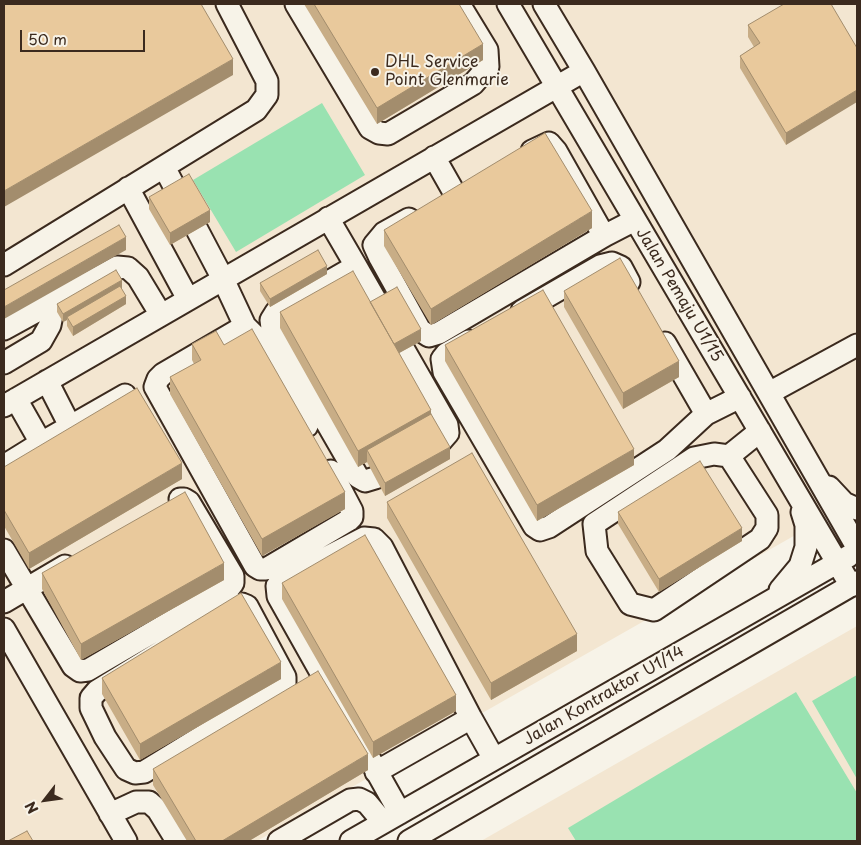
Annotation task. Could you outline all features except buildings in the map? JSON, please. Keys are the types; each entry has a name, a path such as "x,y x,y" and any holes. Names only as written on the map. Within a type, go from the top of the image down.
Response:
{"street":[{"path":"4,265 256,110 266,95 267,81 227,4"},
{"path":"296,4 370,128 379,134 388,134 473,84 488,67 487,50 459,4"},
{"name":"Jalan Pemaju U1/15","path":"508,4 837,563 854,584"},
{"name":"Jalan Pemaju U1/15","path":"544,4 857,547"},
{"path":"41,443 10,402 584,71"},
{"path":"514,161 549,143 556,150 604,236"},
{"path":"434,157 447,198 384,233 374,245 420,330 429,336 439,333 604,236 635,220"},
{"path":"164,167 223,279 245,326 262,343 352,511 352,517 349,520 266,569 260,570 255,566 155,387 158,379 163,374 245,326"},
{"path":"128,188 188,300"},
{"path":"328,218 356,266 447,424 448,433 441,442 375,478 365,481 358,477 353,469 272,328 271,320 276,312 356,266"},
{"path":"640,299 621,266 612,263 600,266 446,354 442,359 444,372 534,526 540,530 549,527 667,450 706,414 740,397"},
{"path":"4,329 117,267 128,268 138,277 161,315"},
{"path":"4,363 41,341 50,325 55,300"},
{"path":"654,324 706,414"},
{"path":"769,393 857,345"},
{"path":"47,381 70,426"},
{"path":"4,466 125,395"},
{"path":"729,456 767,515 767,528 760,539 654,610 630,604 596,551 594,524 694,458 714,454 729,456 760,431"},
{"path":"815,473 844,503 857,509"},
{"path":"770,601 800,566 806,546 806,525 792,487"},
{"path":"4,550 73,666 80,671 88,670 230,587 233,583 233,576 189,502 179,499 162,509"},
{"path":"392,818 376,772 278,596 277,586 283,580 364,538 374,539 382,547 494,759"},
{"name":"Jalan Kontraktor U1/14","path":"351,841 857,551"},
{"path":"4,602 78,559"},
{"name":"Jalan Kontraktor U1/14","path":"409,841 854,584"},
{"path":"237,605 248,606 285,677 285,684 144,772 135,773 126,769 105,737 91,708 91,698 97,691 237,605"},
{"path":"4,630 126,841"},
{"path":"376,772 471,718"},
{"path":"76,754 105,737"},
{"path":"279,841 350,800 368,803 392,818"},
{"path":"110,814 136,802 149,802 158,810 177,841"}],"shaded area":[{"path":"4,4 857,4 857,500 257,841 4,841"},
{"path":"857,626 857,841 481,841"}],"green space":[{"path":"322,103 365,175 236,252 193,180"},
{"path":"857,675 857,779 812,701"},
{"path":"796,692 857,793 857,841 576,841 568,828"}],"place":[{"name":"DHL Service Point Glenmarie","path":"375,72"}]}
